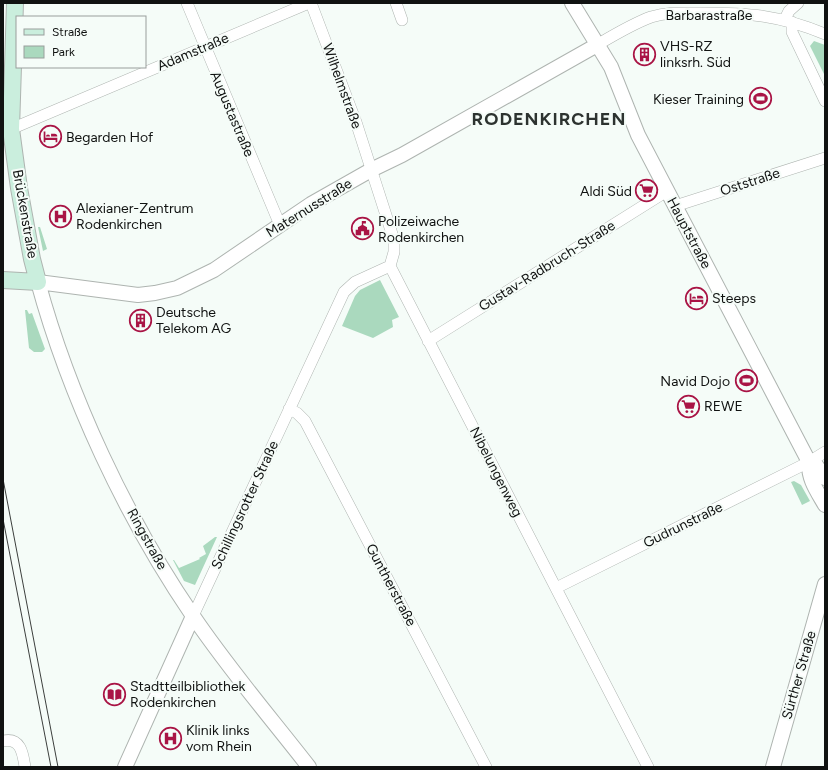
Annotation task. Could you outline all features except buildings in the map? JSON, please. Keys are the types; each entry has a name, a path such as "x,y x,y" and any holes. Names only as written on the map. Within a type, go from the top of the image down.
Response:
{"main road":[{"name":"Brückenstraße","path":"15,3 11,129 20,195 32,259 38,282"},
{"name":"Maternusstraße","path":"3,280 38,282"}],"street":[{"name":"Augustastraße","path":"187,3 204,48 280,225"},
{"name":"Adamstraße","path":"11,129 310,3"},
{"name":"Wilhelmstraße","path":"310,3 356,122 371,170"},
{"path":"396,3 402,20"},
{"name":"Hauptstraße","path":"572,3 613,72 638,135 809,462 816,466 825,478"},
{"path":"798,3 789,11 789,20 792,32 825,101"},
{"name":"Barbarastraße","path":"597,45 628,27 652,17 669,13 758,14 789,20 825,34"},
{"name":"Maternusstraße","path":"38,282 133,294 160,292 177,288 206,275 304,209 371,170 402,156 597,45"},
{"name":"Oststraße","path":"675,206 825,158"},
{"path":"371,170 394,240 394,252 390,266"},
{"name":"Gustav-Radbruch-Straße","path":"428,341 667,191"},
{"name":"Nibelungenweg","path":"390,266 648,767"},
{"name":"Schillingsrotter Straße","path":"124,767 346,289 367,276 390,266"},
{"name":"Ringstraße","path":"38,282 62,355 106,460 150,546 193,616 309,767"},
{"name":"Guntherstraße","path":"289,409 297,413 305,421 486,767"},
{"name":"Gudrunstraße","path":"556,588 809,462 825,452"},
{"name":"Hauptstraße","path":"809,462 808,471 812,483 825,505"},
{"name":"Sürther Straße","path":"773,767 825,584"},
{"path":"3,741 9,740 16,742 22,748 26,767"}],"green space":[{"path":"814,41 825,45 825,76 810,46"},
{"path":"38,227 40,227 47,249 43,251"},
{"path":"380,280 399,317 392,320 393,327 373,338 342,326 355,296 360,290"},
{"path":"25,310 27,310 29,314 32,313 45,349 42,352 34,352 29,348"},
{"path":"794,481 801,485 810,501 802,505 791,482"},
{"path":"217,537 195,585 184,581 173,560 179,568 200,559 199,558 206,554 203,546"}],"tram line":[{"path":"3,479 58,767"},
{"path":"3,519 51,767"}],"place":[{"name":"VHS-RZ linksrh. Süd","path":"644,54"},
{"name":"Kieser Training","path":"760,99"},
{"name":"Begarden Hof","path":"50,137"},
{"name":"Aldi Süd","path":"647,191"},
{"name":"Alexianer-Zentrum Rodenkirchen","path":"60,216"},
{"name":"Polizeiwache Rodenkirchen","path":"362,229"},
{"name":"Steeps","path":"697,298"},
{"name":"Deutsche Telekom AG","path":"141,320"},
{"name":"Navid Dojo","path":"746,381"},
{"name":"REWE","path":"689,406"},
{"name":"Stadtteilbibliothek Rodenkirchen","path":"114,694"},
{"name":"Klinik links vom Rhein","path":"170,738"}],"district":[{"name":"RODENKIRCHEN","path":"549,119"}]}
